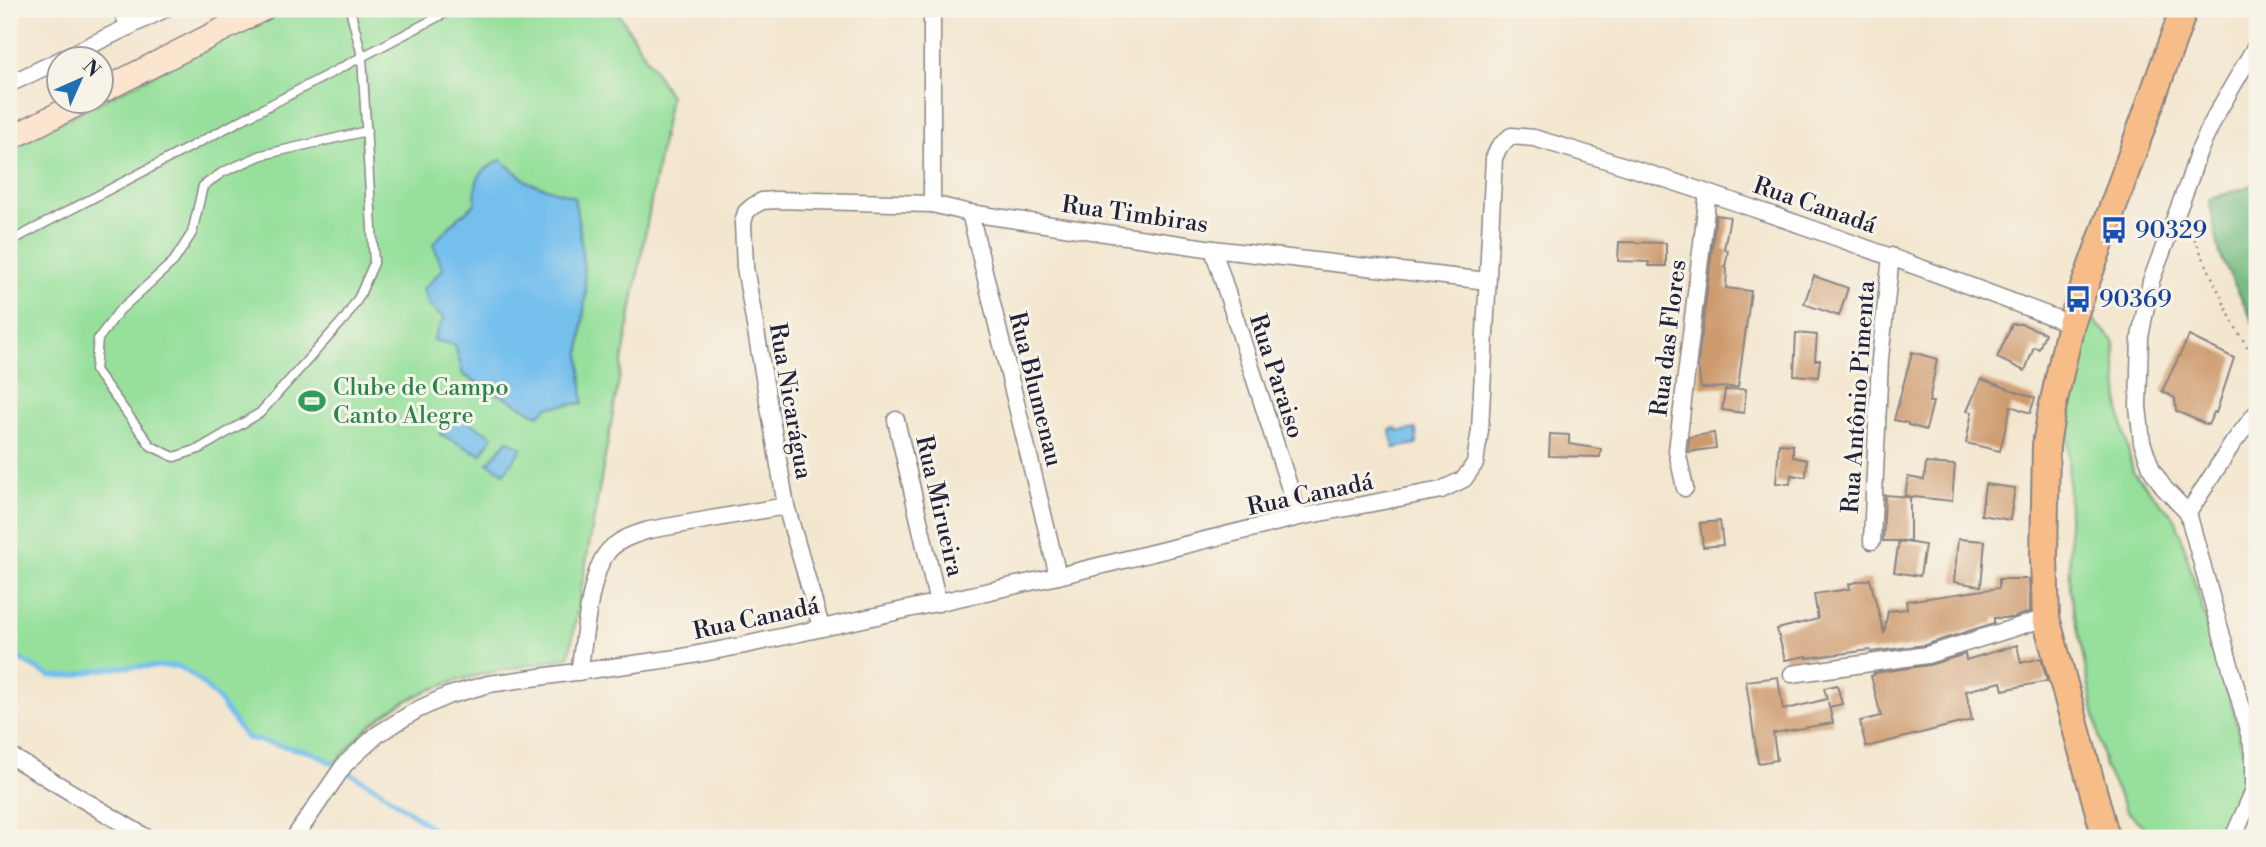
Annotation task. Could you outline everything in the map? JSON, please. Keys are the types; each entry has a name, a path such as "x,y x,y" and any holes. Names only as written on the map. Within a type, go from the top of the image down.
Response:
{"main road":[{"path":"116,85 263,9"},
{"path":"2106,838 2046,618 2046,445 2071,324 2184,9"},
{"path":"9,139 54,116"}],"street":[{"path":"121,9 129,27"},
{"path":"89,46 165,9"},
{"path":"932,9 932,204"},
{"path":"2233,838 2254,790 2256,752 2188,513 2164,488 2152,470 2142,442 2138,407 2140,337 2151,281 2198,153 2217,113 2257,44"},
{"path":"9,84 46,67"},
{"name":"Rua Canadá","path":"294,838 345,764 378,734 417,710 447,696 489,684 677,658 939,603 1298,517 1441,490 1464,479 1475,463 1478,446 1494,158 1499,146 1511,136 1544,141 1708,193 1891,256 2071,324"},
{"name":"Rua das Flores","path":"1685,488 1677,450 1708,193"},
{"name":"Rua Timbiras","path":"776,200 932,204 970,213 1213,249 1487,281"},
{"name":"Rua Nicarágua","path":"776,200 762,201 746,212 743,244 786,506 821,628"},
{"name":"Rua Blumenau","path":"970,213 1058,576"},
{"name":"Rua Paraiso","path":"1213,249 1298,517"},
{"name":"Rua Antônio Pimenta","path":"1871,541 1881,359 1891,256"},
{"path":"2188,513 2233,443 2257,412"},
{"name":"Rua Mirueira","path":"896,420 939,603"},
{"path":"579,671 596,574 606,554 616,544 649,530 786,506"},
{"path":"1792,674 1927,654 2046,618"},
{"path":"9,755 147,838"}],"lane":[{"path":"350,9 362,56 367,131 374,263 359,297 346,317 260,413 199,449 174,457 151,446 95,370 98,338 119,311 174,261 192,233 203,186 223,172 262,155 367,131"},
{"path":"9,242 453,9"}],"path":[{"path":"2191,220 2192,233 2226,308 2257,364"}],"green space":[{"name":"Clube de Campo Canto Alegre","path":"283,9 616,9 670,96 569,657 468,678 419,694 376,721 334,764 314,753 246,738 219,700 195,677 178,666 125,667 73,676 50,676 9,654 9,148 72,116 116,116 116,94"},
{"path":"2257,183 2257,330 2220,255 2209,200"},
{"path":"2084,310 2114,341 2120,414 2133,472 2176,520 2236,720 2249,787 2220,838 2148,838 2146,829 2126,810 2105,767 2070,591 2068,433"}],"water":[{"path":"501,160 528,182 574,197 580,231 586,292 580,353 583,403 548,407 538,415 463,375 455,345 433,340 444,318 430,307 423,289 443,269 433,244 475,204 479,176"},
{"path":"455,414 493,436 481,455 440,434"},
{"path":"1395,428 1400,432 1416,429 1417,444 1394,448 1390,430"},
{"path":"508,440 522,448 504,473 488,463"}],"building":[{"path":"1716,215 1730,217 1724,249 1728,250 1726,288 1751,291 1738,387 1701,388 1698,365"},
{"path":"1619,242 1666,243 1666,266 1649,266 1649,262 1618,261"},
{"path":"1814,276 1848,288 1839,316 1804,304"},
{"path":"2012,324 2022,324 2045,333 2039,349 2034,347 2025,371 1997,358"},
{"path":"1796,333 1817,335 1815,360 1820,360 1818,377 1794,375"},
{"path":"2189,336 2234,358 2216,413 2214,412 2208,425 2176,411 2175,398 2162,391"},
{"path":"1912,352 1937,359 1929,402 1933,402 1926,430 1894,420"},
{"path":"1981,379 2035,398 2030,413 2011,406 2000,451 1966,443 1972,412 1967,411"},
{"path":"1746,389 1744,413 1722,410 1725,390"},
{"path":"1714,433 1716,448 1688,452 1689,437"},
{"path":"1550,434 1569,435 1569,444 1601,449 1600,457 1549,456"},
{"path":"1779,444 1793,445 1793,457 1807,460 1806,477 1791,475 1790,484 1776,483"},
{"path":"1926,463 1955,465 1952,501 1905,496 1908,477 1924,480"},
{"path":"1985,484 2015,488 2010,520 1981,515"},
{"path":"1885,495 1910,497 1910,541 1883,541"},
{"path":"1720,521 1723,545 1703,547 1700,523"},
{"path":"1958,539 1985,541 1981,586 1954,582"},
{"path":"1899,541 1925,545 1920,576 1894,572"},
{"path":"1870,579 1884,634 1888,611 1907,609 1906,601 1999,588 1999,579 2029,579 2030,612 2012,618 1994,618 1994,623 1925,645 1785,660 1777,629 1818,619 1814,594 1850,589 1849,584"},
{"path":"2017,645 2021,663 2041,658 2047,681 2003,690 2001,682 1966,691 1972,720 1866,747 1860,721 1881,716 1871,676 1874,673 1929,665 1965,654 1966,660"},
{"path":"1778,677 1783,710 1827,699 1824,688 1837,685 1842,704 1829,707 1833,723 1773,733 1777,760 1758,763 1746,681"}],"waterway":[{"path":"9,654 50,676 73,676 125,667 178,666 195,677 219,700 246,738 314,753 380,790 445,838"}],"place":[{"name":"90329","path":"2114,230"},
{"name":"90369","path":"2078,299"},
{"name":"Clube de Campo Canto Alegre","path":"312,401"}]}
